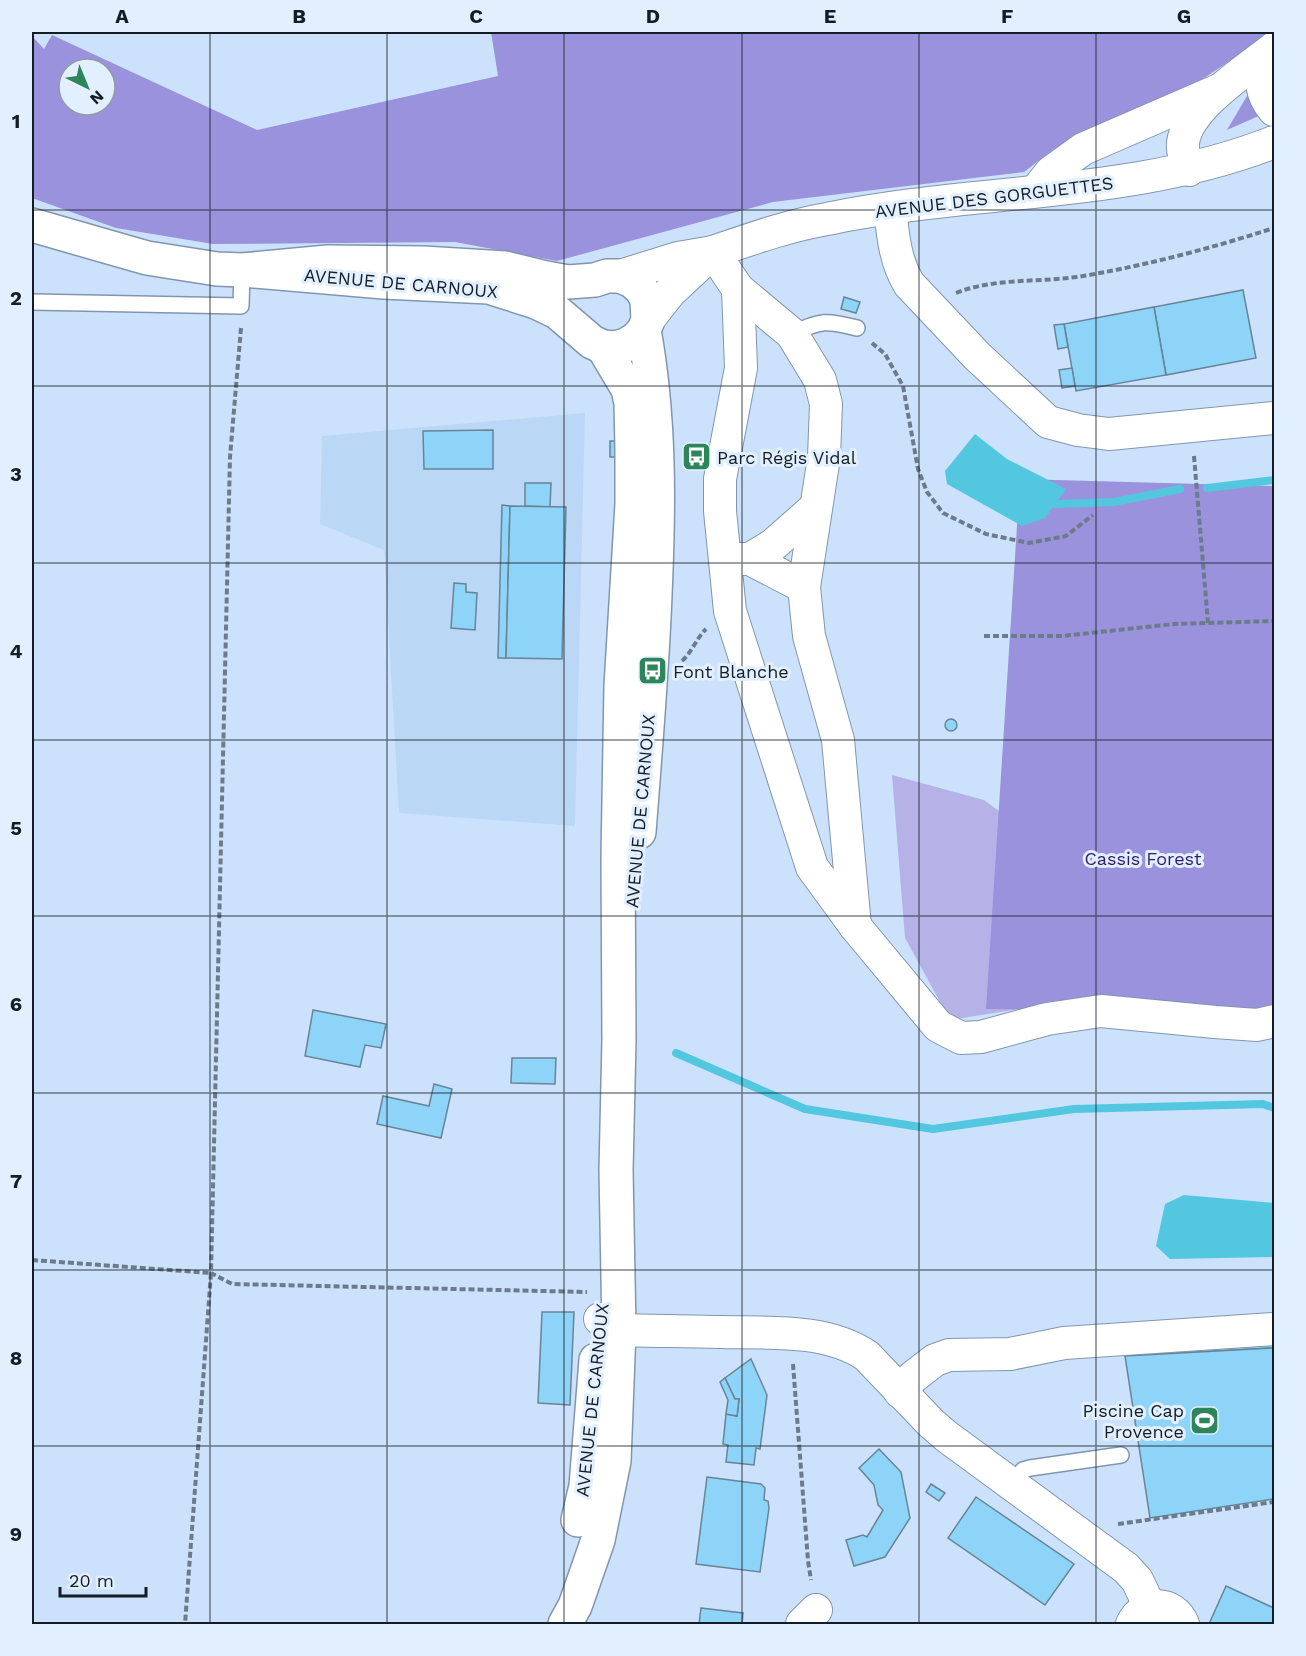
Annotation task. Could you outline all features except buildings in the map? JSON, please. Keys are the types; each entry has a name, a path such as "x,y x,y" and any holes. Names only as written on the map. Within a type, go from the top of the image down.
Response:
{"main road":[{"name":"AVENUE DE CARNOUX","path":"32,225 147,258 218,269 384,282 489,287 536,302 557,312 593,340"},
{"name":"AVENUE DE CARNOUX","path":"243,270 328,262 423,262 505,268 568,282 608,278 632,280 647,299 646,325 653,383 659,524 651,685 619,1040"},
{"name":"AVENUE DE CARNOUX","path":"545,1624 565,1578 586,1486 608,1314 616,1170 621,686 632,504 632,414 628,389 577,316 579,298 585,288 608,278"},
{"path":"593,340 615,348 626,345 636,339 646,325"},
{"name":"AVENUE DE CARNOUX","path":"566,1624 575,1606 598,1540 614,1461 608,1314"}],"street":[{"path":"1189,170 1184,156 1183,142 1194,117 1219,90 1269,52"},
{"path":"1269,52 1260,79 1267,102 1275,110"},
{"path":"1036,191 1052,172 1083,149 1219,90"},
{"name":"AVENUE DES GORGUETTES","path":"608,278 678,258 713,252 781,229 828,218 1141,179 1189,170 1238,156 1275,142"},
{"path":"890,209 900,270 909,284 977,356 1048,422 1078,430 1109,434 1275,418"},
{"path":"713,252 738,289 792,334 820,380 826,404 824,457 804,587 809,636 838,740 838,885 855,926 938,1026 962,1038 981,1037 1047,1019 1101,1011 1257,1025 1275,1021"},
{"name":"AVENUE DES GORGUETTES","path":"646,325 670,292 713,252"},
{"path":"738,289 741,368 720,478 720,511 737,559 730,611 812,867 838,885"},
{"path":"740,352 748,341 758,334 773,331 792,334"},
{"path":"737,559 773,545 816,507"},
{"path":"737,559 804,587"},
{"path":"608,1314 791,1333 854,1347 867,1356 931,1424 1126,1568 1137,1580 1141,1616 1158,1605 1174,1611 1183,1624"},
{"path":"900,1392 913,1377 935,1360 949,1355 1010,1354 1064,1343 1275,1329"}],"lane":[{"path":"32,302 241,306 243,270"},
{"path":"792,334 809,326 831,321 857,328"},
{"path":"1000,1475 1030,1468 1121,1455"}],"path":[{"path":"933,310 948,297 976,285 1082,276 1220,245 1275,228"},
{"path":"185,1624 211,1273 230,457 241,306"},
{"path":"857,328 885,354 903,386 918,469 927,492 943,513 986,534 1029,543 1066,536 1093,515"},
{"path":"1191,426 1208,623"},
{"path":"680,663 698,637 730,611"},
{"path":"984,636 1062,636 1174,624 1275,621"},
{"path":"32,1260 211,1273 232,1284 608,1314"},
{"path":"791,1333 808,1561 809,1617"},
{"path":"1088,1539 1107,1526 1275,1502"}],"shaded area":[{"path":"585,413 575,826 399,813 384,550 320,524 322,436"},
{"path":"892,775 984,800 1015,823 1082,999 950,1020 905,938"}],"green space":[{"path":"491,32 1272,32 1191,87 1054,149 1024,172 773,202 557,261 455,242 213,244 116,228 32,198 32,36 44,49 52,35 99,57 57,57 57,117 117,117 117,65 257,130 498,76"},
{"path":"1274,82 1274,109 1227,130 1247,96"},
{"name":"Cassis Forest","path":"1020,479 1274,486 1274,1021 1256,1012 986,1009"}],"water":[{"path":"975,434 1007,459 1066,489 1045,518 1022,526 947,484 945,471"},
{"path":"1184,1195 1274,1203 1274,1257 1170,1259 1156,1246 1165,1204"}],"waterway":[{"path":"1207,488 1274,480"},
{"path":"1056,504 1114,502 1180,489"},
{"path":"676,1053 805,1109 933,1129 1074,1109 1263,1104 1274,1108"}],"place":[{"name":"Parc Régis Vidal","path":"696,457"},
{"name":"Font Blanche","path":"652,671"},
{"name":"Piscine Cap Provence","path":"1205,1420"}]}
